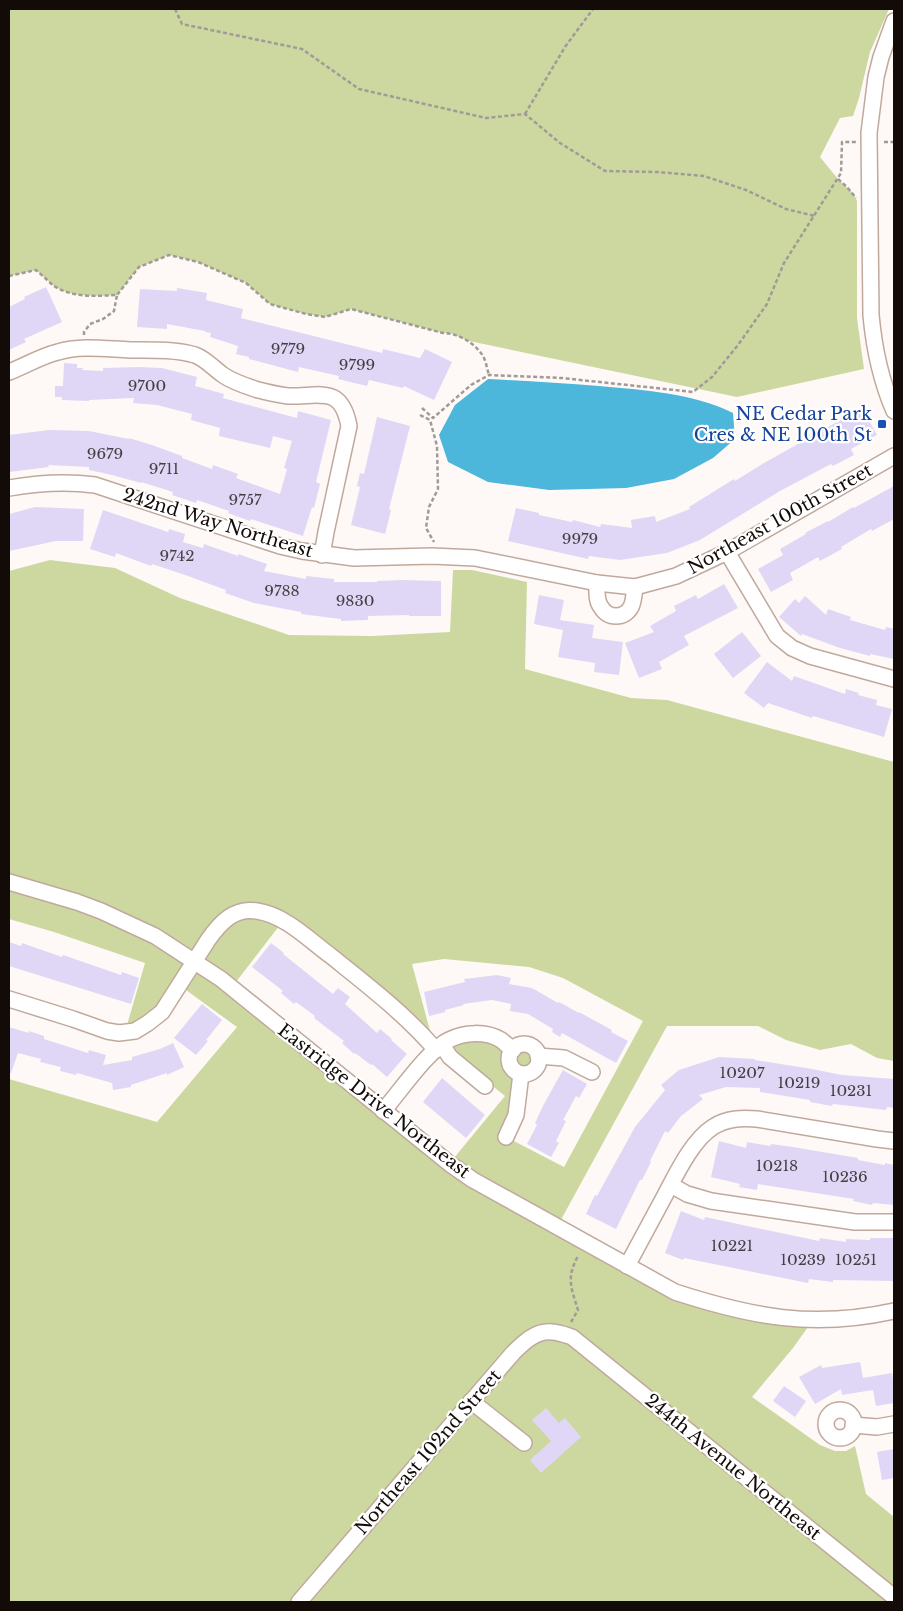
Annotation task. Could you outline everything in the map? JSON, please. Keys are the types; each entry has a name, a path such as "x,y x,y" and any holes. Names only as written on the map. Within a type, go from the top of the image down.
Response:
{"street":[{"path":"894,21 880,58 876,77 872,102 869,151 871,315 883,382 894,412"},
{"path":"9,372 56,352 75,348 165,351 195,355 235,382 258,390 289,396 325,394 335,399 343,406 350,426 322,555"},
{"name":"Northeast 100th Street","path":"635,587 676,576 727,552 894,456"},
{"name":"242nd Way Northeast","path":"9,488 60,482 78,482 95,485 280,546 322,555 354,558 432,556 475,558 597,584 635,587"},
{"path":"727,552 777,636 792,648 835,663 894,679"},
{"path":"597,584 597,597 600,607 608,615 618,617 627,612 632,605 635,587"},
{"name":"Eastridge Drive Northeast","path":"9,882 68,899 101,911 155,936 246,999 383,1111 473,1180 675,1292 760,1316 796,1320 859,1318 894,1311"},
{"path":"9,999 107,1032 135,1031 162,1012 216,928 227,918 239,912 257,911 291,926 378,994 486,1086"},
{"path":"383,1111 439,1047 448,1040 471,1034 485,1034 501,1040 513,1050"},
{"path":"526,1044 534,1048 538,1056 537,1066 534,1070 521,1074 510,1066 509,1057 513,1050 517,1046 526,1044"},
{"path":"538,1056 564,1058 592,1072"},
{"path":"506,1137 516,1115 521,1074"},
{"path":"626,1266 671,1184 695,1145 703,1134 713,1127 726,1121 742,1118 757,1119 894,1141"},
{"path":"671,1184 687,1194 712,1201 855,1222 894,1222"},
{"name":"Northeast 102nd Street","path":"299,1602 524,1342 538,1334 551,1331 568,1336"},
{"name":"244th Avenue Northeast","path":"568,1336 894,1597"},
{"path":"471,1402 524,1443"},
{"path":"853,1426 877,1427 894,1424"}],"path":[{"path":"175,9 182,24 302,49 359,89 486,118 525,114 560,143 605,171 658,172 704,176 746,190 786,209 815,216"},
{"path":"525,114 565,47 593,9"},
{"path":"422,408 433,418 471,385 488,375 562,378 694,392 712,377 738,345 767,304 784,263 838,179 842,169 842,142 859,142"},
{"path":"884,142 894,142"},
{"path":"838,179 847,186 857,201"},
{"path":"84,335 90,324 103,320 114,311 117,295 139,267 169,255 198,262 246,283 270,304 306,314 325,316 351,309 443,333 450,333 469,342 483,356 488,375"},
{"path":"9,276 36,270 55,286 73,293 98,296 117,295"},
{"path":"420,415 430,420 437,446 438,490 429,507 426,528 434,542"},
{"path":"568,1336 578,1310 570,1283 572,1268 578,1256"}],"green space":[{"path":"9,9 889,9 870,52 853,116 840,118 820,157 838,179 853,193 857,201 857,318 864,369 737,397 469,341 450,333 443,333 351,309 325,317 306,314 270,304 246,283 198,262 169,255 139,267 117,295 101,296 69,293 54,286 36,270 9,276"},
{"path":"50,560 115,568 180,598 289,635 372,636 450,632 453,570 472,570 527,582 525,669 631,698 667,700 894,762 894,1061 877,1058 851,1044 820,1050 786,1040 758,1026 667,1026 557,1227 675,1292 813,1320 793,1348 752,1397 820,1445 835,1451 846,1451 855,1446 866,1494 894,1517 894,1602 9,1602 9,1079 157,1122 237,1027 179,985 162,1012 125,1032 145,963 9,919 9,571","holes":["283,921 432,1038 412,964 444,959 529,967 563,978 643,1021 564,1167 506,1137 526,1074 533,1071 536,1066 538,1060 535,1050 530,1046 517,1046 461,1036 442,1045 505,1096 449,1164 232,987"]}],"water":[{"path":"488,379 650,391 702,401 733,413 735,439 713,458 674,479 626,488 549,490 488,482 448,462 439,435 455,405"}],"building":[{"path":"46,287 62,322 24,339 26,342 9,350 9,307 25,299 24,297"},
{"path":"177,288 207,293 206,300 243,309 241,318 382,353 383,349 420,358 425,349 452,362 434,400 404,386 403,388 369,380 367,386 338,379 339,376 299,367 298,372 249,359 249,357 236,354 238,346 210,337 211,333 205,331 167,324 167,329 137,327 140,289 177,291"},
{"path":"64,363 77,364 77,368 83,368 82,370 103,371 103,368 139,367 162,368 197,377 195,386 224,394 223,398 297,418 298,411 331,420 316,482 320,484 314,508 312,507 303,536 251,519 250,521 228,513 229,511 197,500 196,503 172,495 173,492 141,482 89,470 89,467 48,465 49,467 9,472 9,435 49,430 89,431 129,438 152,445 212,469 213,465 238,474 236,478 280,494 287,469 284,468 292,441 273,436 270,448 219,436 220,428 191,420 192,414 157,405 133,403 134,398 89,401 62,400 62,397 55,397 55,386 63,386"},
{"path":"862,408 877,435 851,449 854,455 833,466 831,464 780,491 700,540 667,553 620,560 589,556 588,559 508,541 516,508 539,513 539,515 572,522 573,520 600,527 601,524 632,528 631,520 655,516 656,522 690,509 689,507 734,479 735,481"},
{"path":"377,417 410,426 389,509 391,510 385,534 351,525 360,487 357,486 360,473 364,474"},
{"path":"894,486 894,519 872,531 871,529 841,547 842,549 820,561 818,557 790,573 793,580 771,592 758,569 783,555 780,549 805,533"},
{"path":"35,507 84,509 83,541 56,541 9,551 9,514"},
{"path":"103,510 168,532 169,529 185,534 183,542 203,548 204,544 267,564 264,571 306,579 306,576 334,579 334,582 441,581 441,616 368,616 368,620 341,621 341,619 301,614 301,612 254,603 225,593 226,590 152,564 151,566 116,553 115,557 90,549"},
{"path":"724,584 738,608 684,636 689,645 659,662 662,669 639,678 625,643 654,632 650,626 676,611 674,606 696,595 698,599"},
{"path":"539,595 564,600 560,620 594,625 592,638 623,642 619,675 594,672 595,663 558,657 563,630 534,624"},
{"path":"805,596 826,615 828,609 851,617 850,620 885,630 886,627 894,629 894,659 870,654 870,656 840,648 802,634 801,636 779,617 795,599 799,603"},
{"path":"742,632 761,656 733,678 714,654"},
{"path":"767,662 792,681 794,676 845,694 846,689 859,693 858,695 877,700 876,705 892,709 884,737 813,716 812,718 768,703 764,708 744,693"},
{"path":"9,942 21,946 22,943 121,975 122,972 139,978 131,1004 9,966"},
{"path":"271,943 333,994 338,988 350,997 345,1004 377,1033 380,1029 407,1054 387,1077 372,1064 354,1054 342,1043 344,1041 314,1018 315,1016 296,1002 294,1004 281,993 283,991 252,967"},
{"path":"497,975 511,978 509,984 532,988 612,1030 611,1032 628,1041 616,1063 562,1033 560,1037 552,1032 553,1029 528,1014 510,1011 511,1004 492,1000 463,1004 445,1010 445,1012 429,1016 424,992 465,982 464,979"},
{"path":"202,1004 222,1020 196,1055 174,1038"},
{"path":"9,1027 29,1033 29,1031 44,1036 44,1039 88,1053 89,1050 106,1055 103,1065 132,1060 132,1057 173,1043 184,1067 167,1075 167,1073 131,1085 131,1087 113,1090 112,1083 77,1073 76,1075 60,1071 61,1067 40,1062 41,1059 18,1053 11,1073 9,1073"},
{"path":"719,1057 755,1059 842,1075 894,1079 894,1108 887,1107 886,1110 833,1104 832,1106 810,1102 810,1100 760,1092 760,1088 726,1087 699,1095 703,1099 681,1116 668,1133 665,1131 616,1229 586,1214 635,1127 665,1090 661,1085 679,1070"},
{"path":"563,1070 587,1084 579,1098 576,1096 563,1120 566,1121 556,1141 559,1143 551,1157 527,1144 537,1125 535,1123 544,1104"},
{"path":"442,1078 485,1115 466,1138 423,1102"},
{"path":"719,1141 746,1148 747,1142 793,1147 858,1158 858,1160 885,1165 885,1163 894,1165 894,1205 873,1203 872,1205 853,1201 854,1199 758,1184 757,1190 739,1187 740,1184 711,1177"},
{"path":"681,1211 704,1220 705,1217 819,1241 820,1238 846,1242 846,1239 894,1238 894,1281 833,1280 833,1282 809,1279 808,1283 684,1258 683,1260 665,1253"},
{"path":"860,1362 863,1378 892,1373 894,1403 876,1406 873,1390 842,1395 841,1389 815,1404 799,1377 821,1365 822,1368"},
{"path":"784,1386 806,1401 795,1417 773,1401"},
{"path":"546,1408 559,1423 565,1418 581,1437 541,1473 530,1460 551,1441 532,1420"},
{"path":"894,1449 894,1478 882,1480 877,1452"}],"place":[{"name":"NE Cedar Park Cres & NE 100th St","path":"882,424"}]}
